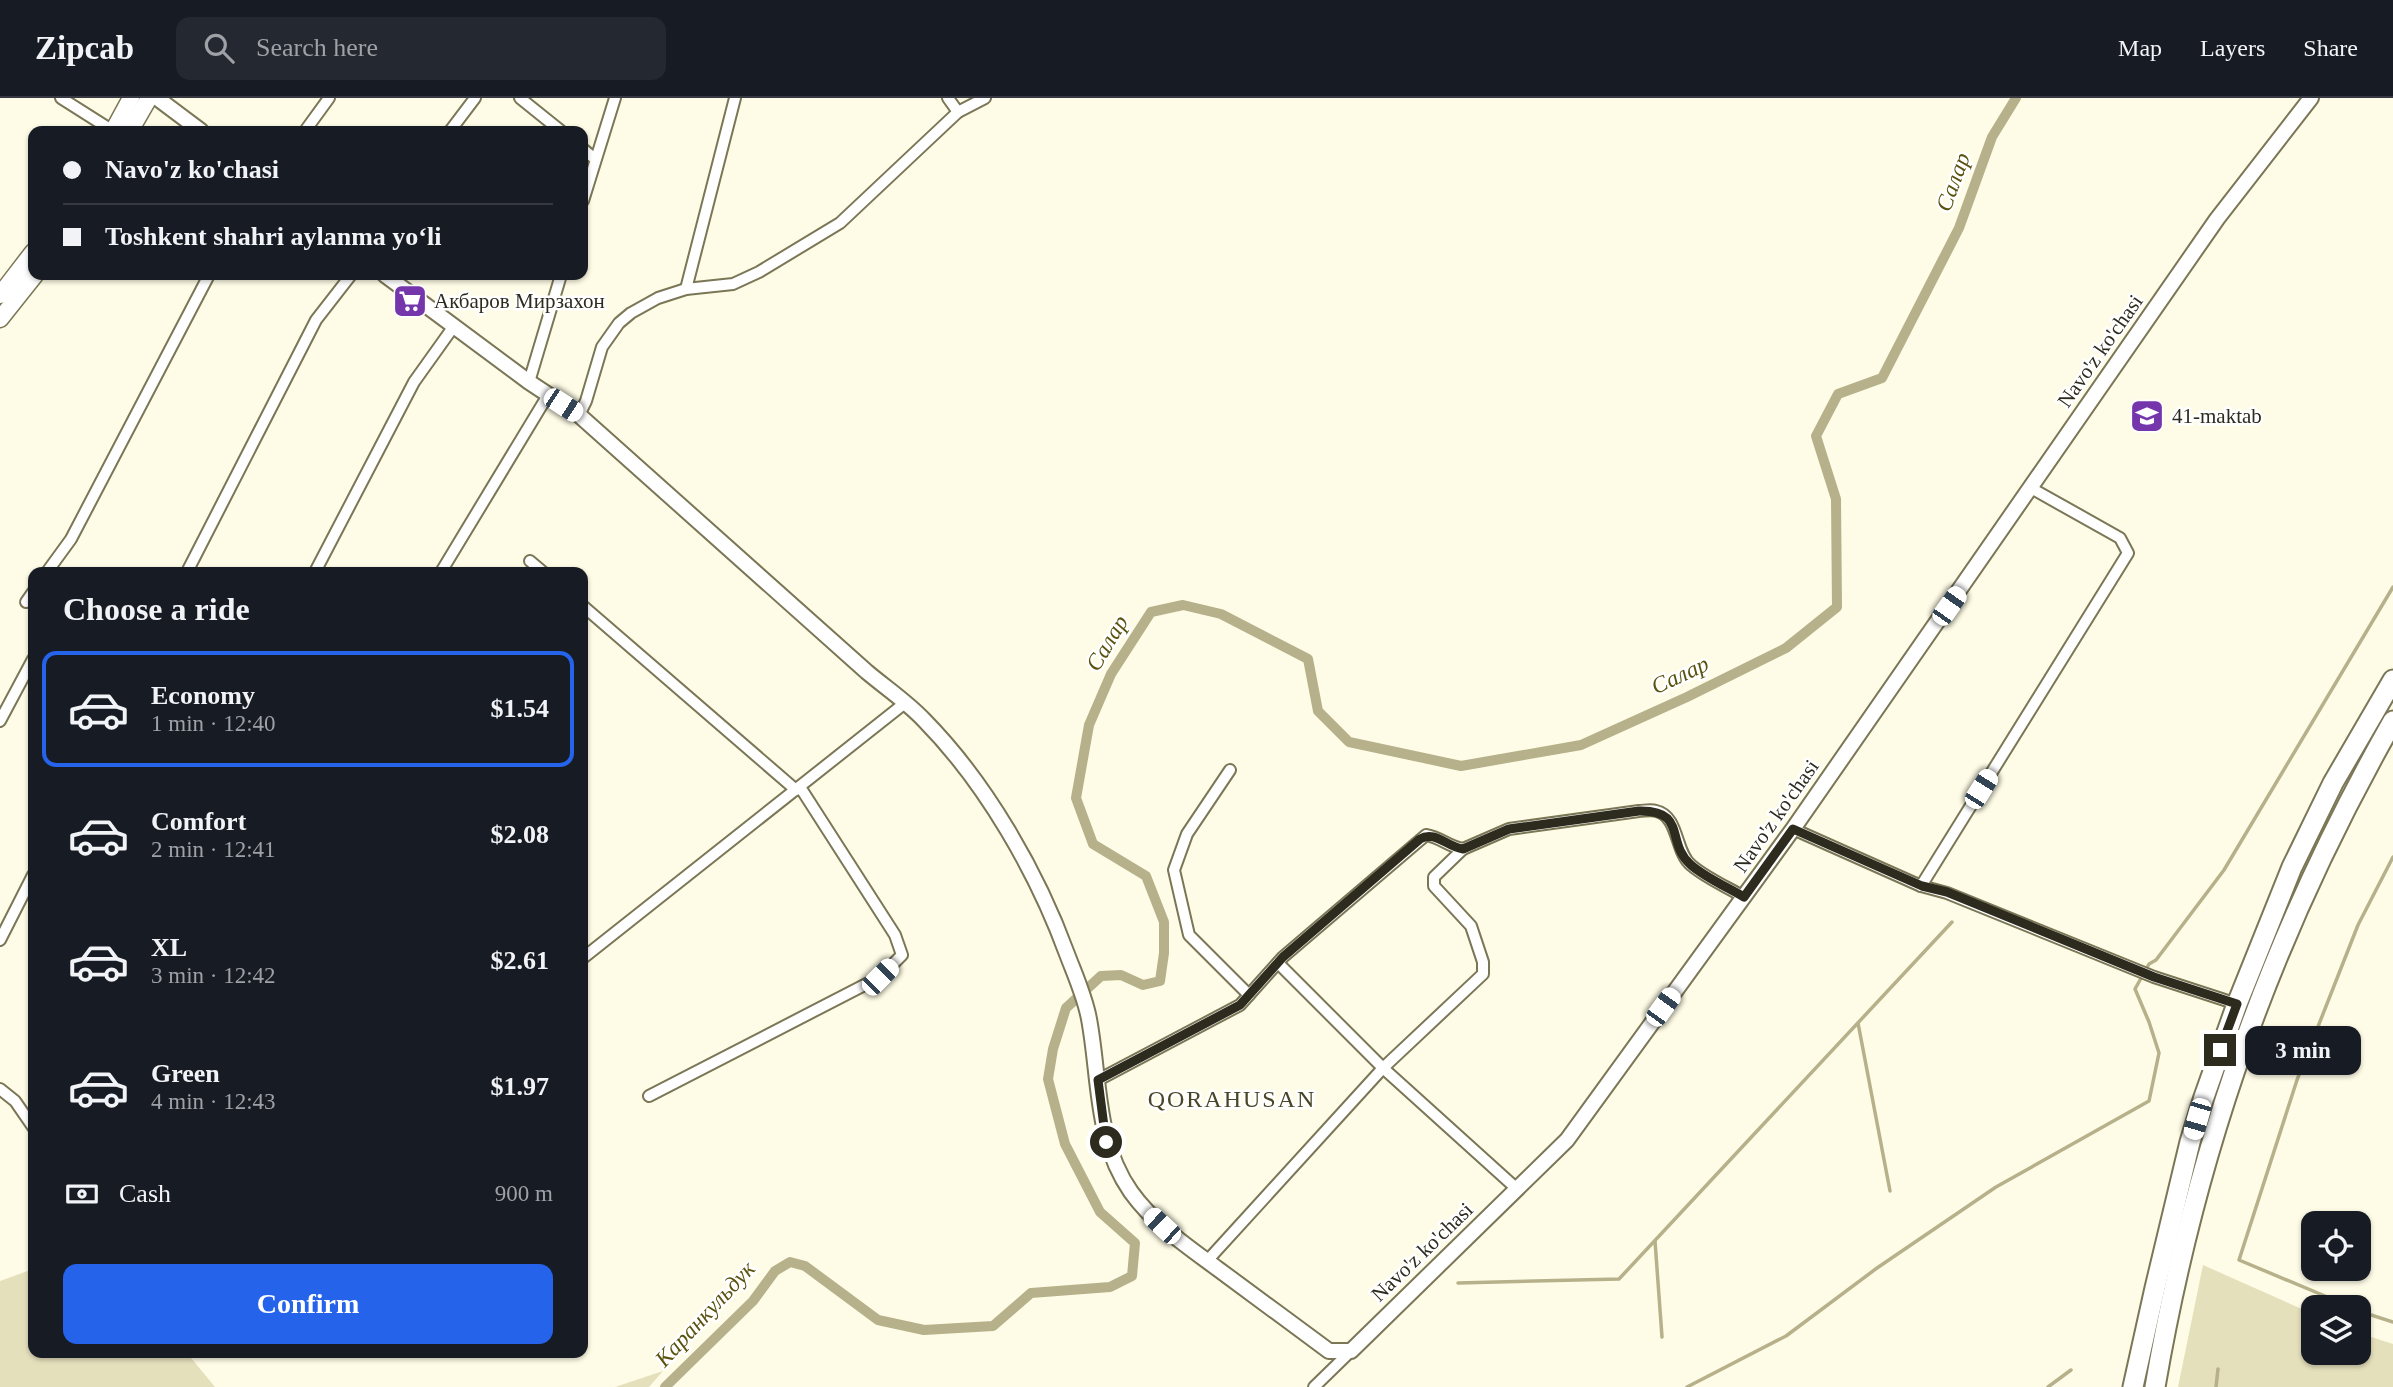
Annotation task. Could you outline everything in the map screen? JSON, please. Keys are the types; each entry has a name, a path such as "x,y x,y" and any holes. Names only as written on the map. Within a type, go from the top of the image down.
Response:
{"highway":[{"path":"2133,1387 2190,1142 2237,1004 2292,867 2333,783 2393,680"},
{"path":"2155,1387 2196,1196 2238,1055 2318,861 2393,721"}],"main road":[{"path":"116,126 131,98"},
{"path":"134,126 149,98"},
{"path":"0,295 28,259"},
{"path":"0,319 31,280"}],"street":[{"path":"61,98 105,126"},
{"path":"157,98 194,126"},
{"path":"309,126 329,98"},
{"path":"454,126 475,98"},
{"path":"520,98 555,126"},
{"path":"588,184 615,98"},
{"path":"686,289 735,98"},
{"path":"948,98 958,112"},
{"path":"579,415 586,401 602,347 619,323 651,302 686,289 733,284 760,272 840,223 958,112 985,98"},
{"name":"Navo'z ko'chasi","path":"1351,1351 1567,1140 1793,829 2217,219 2311,98"},
{"path":"588,153 595,159"},
{"path":"51,567 71,539 206,280"},
{"path":"190,567 316,320 347,280"},
{"path":"392,280 529,382 579,415 938,735 964,767 997,816 1040,889 1089,1016 1106,1142 1130,1191 1149,1214 1175,1238 1329,1351 1351,1351"},
{"path":"529,382 560,280"},
{"path":"318,567 414,382 454,326"},
{"path":"444,567 548,395"},
{"path":"1922,886 2128,553 2120,538 2031,488"},
{"path":"530,561 537,567"},
{"path":"588,610 798,788 895,935 902,955 880,977 649,1096"},
{"path":"0,721 28,668"},
{"path":"588,954 905,703"},
{"path":"1230,770 1187,834 1174,870 1189,935 1249,995"},
{"path":"1207,1261 1383,1069 1483,974 1483,962 1471,926 1434,886 1434,877 1463,849 1509,829 1656,811 1665,816 1672,825 1684,858 1692,866 1744,897"},
{"path":"1793,829 1922,886 1947,892 2154,977 2237,1004"},
{"path":"1098,1080 1240,1005 1278,963 1426,835 1463,849"},
{"path":"0,940 28,884"},
{"path":"1278,963 1383,1069 1517,1189"},
{"path":"0,1089 15,1101 28,1120"},
{"path":"1329,1351 1329,1373"},
{"path":"1314,1387 1351,1351"}],"shaded area":[{"path":"2203,1265 2301,1309 2301,1365 2371,1365 2371,1337 2393,1344 2393,1387 2178,1387"},
{"path":"28,1271 28,1358 191,1358 215,1387 0,1387 0,1281"},
{"path":"663,1371 649,1387 615,1387"}],"waterway":[{"name":"Салар","path":"665,1387 753,1301 775,1271 790,1262 805,1266 878,1320 924,1330 993,1326 1031,1293 1110,1287 1132,1276 1135,1243 1100,1212 1065,1144 1048,1079 1053,1049 1066,1008 1101,976 1121,975 1143,985 1160,981 1164,922 1146,876 1093,844 1076,798 1089,725 1111,674 1151,612 1183,605 1221,614 1308,659 1318,711 1349,742 1461,766 1581,745 1786,648 1837,607 1836,499 1816,436 1838,394 1882,378 1959,228 1992,137 2016,98"},
{"path":"1687,1387 1786,1336 1877,1268 1996,1187 2149,1101 2159,1053 2135,989 2149,964 2156,960 2224,870 2393,587"},
{"path":"2322,1295 2239,1260 2297,1080 2358,925 2393,857"},
{"path":"1458,1283 1619,1279 1952,922"},
{"path":"1858,1023 1890,1191"},
{"path":"1655,1241 1662,1337"},
{"path":"2371,1315 2393,1322"},
{"path":"2216,1387 2218,1369"},
{"path":"2048,1387 2071,1370"}],"place":[{"name":"Акбаров Мирзахон","path":"410,301"},
{"name":"41-maktab","path":"2147,416"}],"district":[{"name":"QORAHUSAN","path":"1232,1099"}],"route":[{"path":"1106,1142 1098,1080 1240,1005 1283,957 1426,835 1463,849 1509,829 1639,811 1656,811 1665,816 1672,825 1684,858 1692,866 1744,897 1793,829 1922,886 1947,892 2154,977 2237,1004 2220,1050"}],"water label":[{"name":"Каранкульдук","path":"705,1314"}]}
